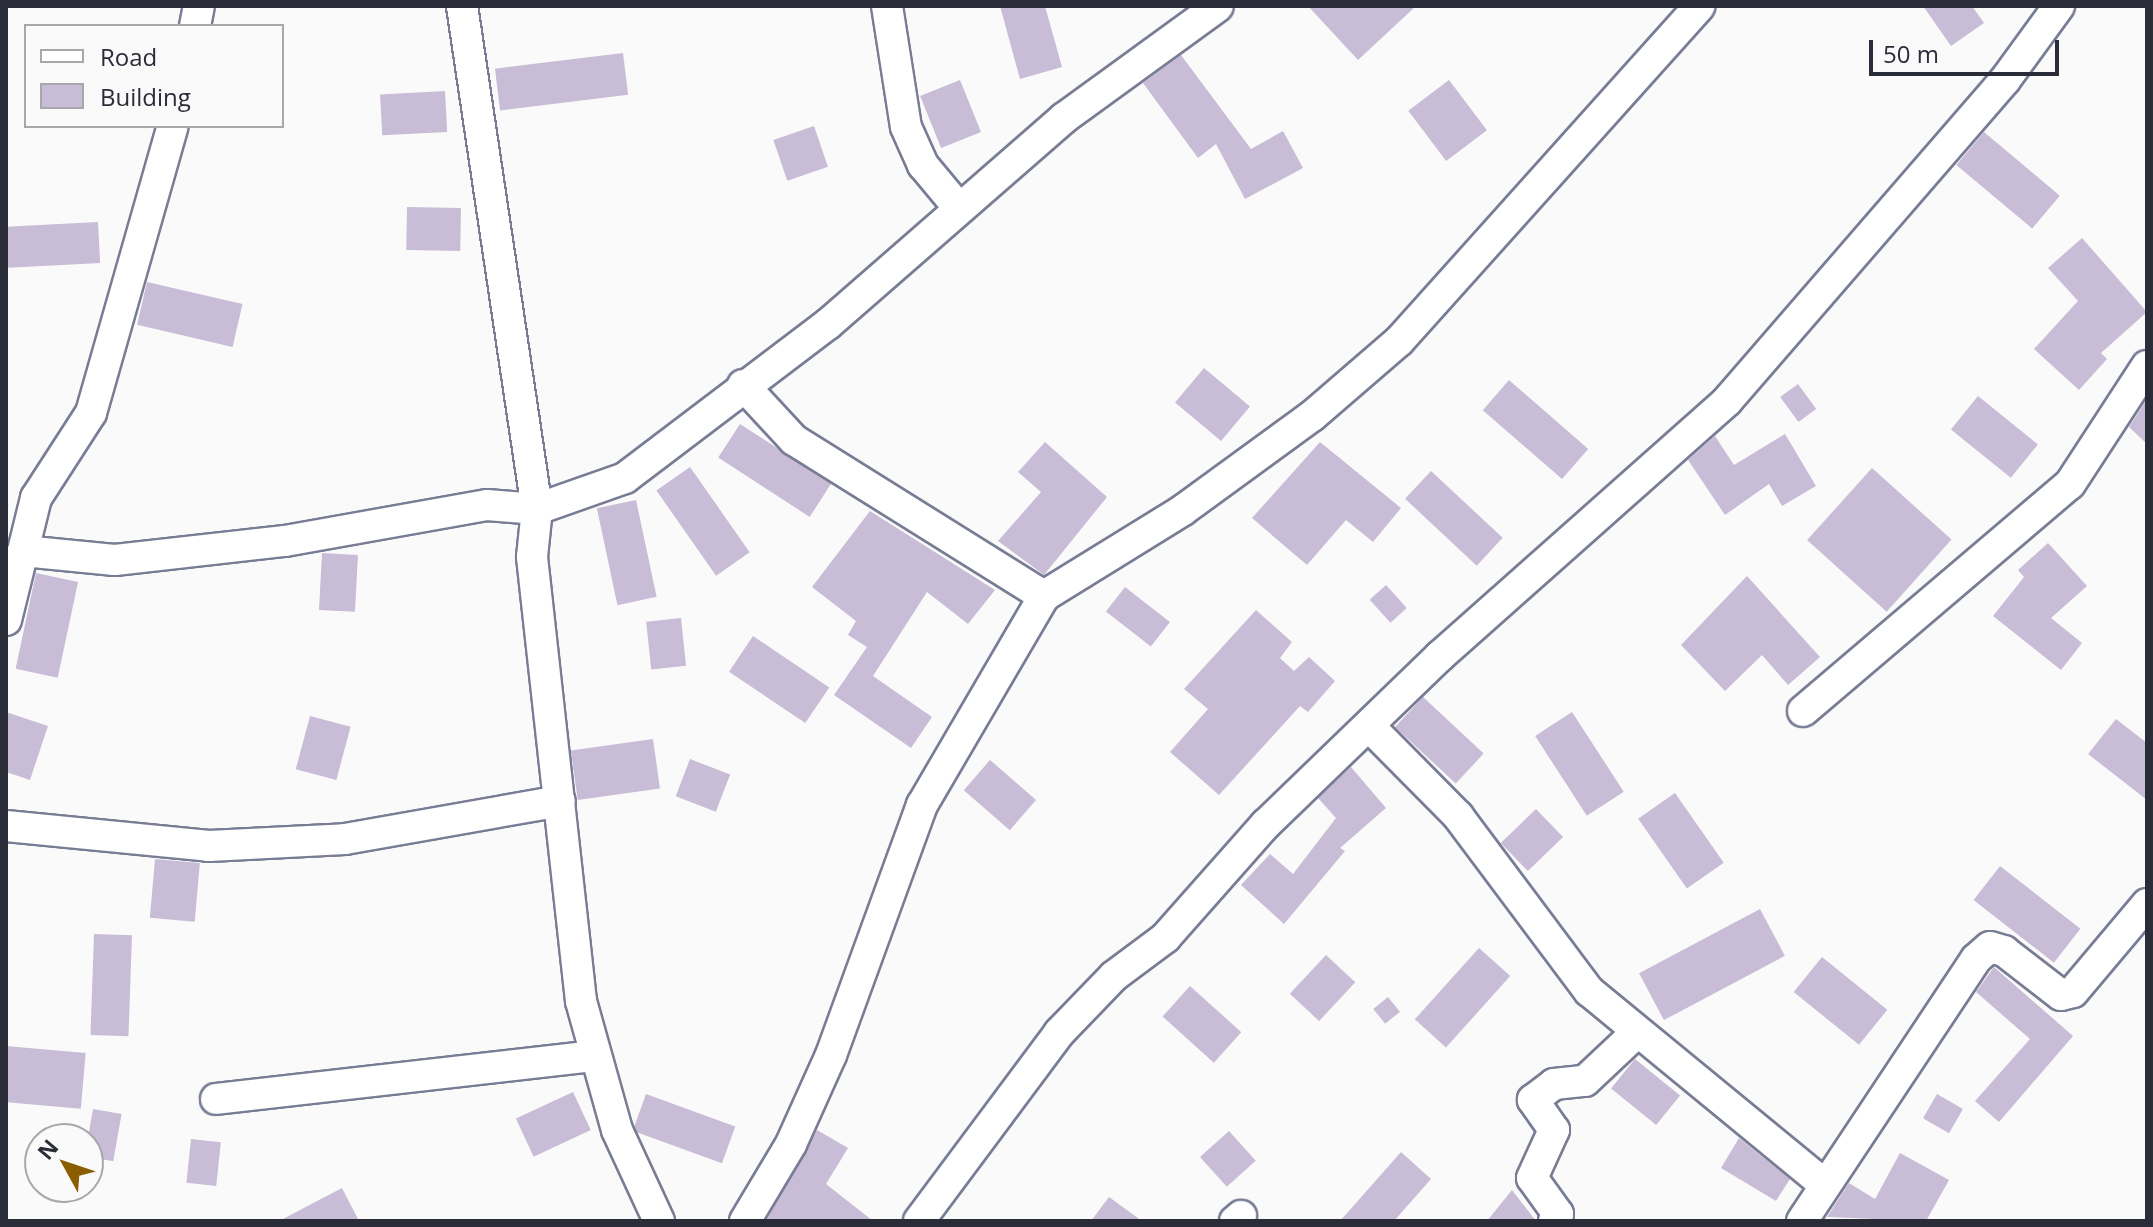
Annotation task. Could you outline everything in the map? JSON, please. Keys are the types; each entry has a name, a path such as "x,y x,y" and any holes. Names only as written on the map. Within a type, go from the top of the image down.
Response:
{"street":[{"path":"462,6 537,509 532,557 581,1001 617,1130 659,1221"},
{"path":"887,6 906,127 923,165 958,207"},
{"path":"23,551 115,560 285,541 487,505 537,509 625,478 743,385 828,324 958,207 1114,79 1218,6"},
{"path":"745,1221 791,1144 831,1055 922,805 1044,596 1196,501 1399,341 1700,6"},
{"path":"919,1221 1059,1033 1114,976 1165,938 1266,824 1371,728 1440,656 1727,401 2005,80 2059,6"},
{"path":"6,620 36,498 91,413 172,128"},
{"path":"1803,711 2070,484 2147,366"},
{"path":"743,385 794,440 1044,596"},
{"path":"1371,728 1458,816 1589,991 1635,1034 1823,1183"},
{"path":"6,826 209,846 345,839 560,801"},
{"path":"1802,1221 1823,1183 1976,959 1990,947 2004,951 2061,995 2073,992 2147,904"},
{"path":"1554,1221 1558,1214 1532,1178 1554,1130 1533,1100 1554,1084 1585,1081 1635,1034"},
{"path":"216,1099 596,1056"}],"building":[{"path":"1000,6 1045,6 1062,67 1020,79"},
{"path":"1308,6 1416,6 1358,60"},
{"path":"1923,6 1972,6 1984,23 1951,46"},
{"path":"623,53 628,95 500,110 495,69"},
{"path":"1181,55 1251,149 1283,131 1303,168 1245,199 1216,144 1198,158 1143,83"},
{"path":"960,80 981,132 941,148 920,96"},
{"path":"1449,80 1487,130 1446,161 1408,111"},
{"path":"445,91 447,132 382,135 380,94"},
{"path":"814,126 828,167 787,181 773,140"},
{"path":"1984,132 2060,196 2032,229 1956,165"},
{"path":"407,207 461,208 460,251 406,250"},
{"path":"98,222 100,263 8,268 6,227"},
{"path":"2082,238 2147,312 2101,353 2107,359 2079,390 2034,349 2078,301 2048,268"},
{"path":"147,282 242,304 233,347 137,325"},
{"path":"1204,368 1250,407 1221,441 1175,402"},
{"path":"1509,380 1588,449 1562,479 1483,410"},
{"path":"1798,384 1816,409 1798,422 1780,397"},
{"path":"1978,396 2038,444 2011,478 1951,429"},
{"path":"2147,399 2147,444 2129,427"},
{"path":"740,424 831,483 810,517 718,458"},
{"path":"1785,434 1816,486 1782,506 1769,484 1725,515 1688,460 1715,436 1734,465"},
{"path":"1045,442 1107,497 1044,575 998,541 1041,492 1018,472"},
{"path":"1320,442 1401,508 1373,542 1346,520 1307,565 1252,518"},
{"path":"690,467 750,552 716,576 656,491"},
{"path":"1872,468 1952,540 1887,612 1807,540"},
{"path":"1431,471 1503,538 1477,566 1405,499"},
{"path":"636,500 657,597 617,605 597,508"},
{"path":"870,511 995,590 968,624 927,592 873,676 932,717 911,748 834,695 867,647 848,635 856,621 812,587"},
{"path":"2048,543 2087,586 2051,618 2082,643 2061,670 1993,616 2024,577 2018,570"},
{"path":"322,553 358,555 355,612 319,610"},
{"path":"36,573 78,582 58,678 16,669"},
{"path":"1747,576 1820,657 1788,685 1762,655 1725,691 1681,645"},
{"path":"1386,585 1407,608 1390,623 1370,600"},
{"path":"1125,587 1170,622 1151,647 1106,611"},
{"path":"1256,610 1292,642 1280,658 1294,671 1309,657 1335,681 1308,712 1300,706 1219,795 1170,752 1208,709 1184,689"},
{"path":"681,618 686,666 651,669 646,622"},
{"path":"753,636 829,687 805,723 729,672"},
{"path":"1423,697 1484,754 1456,784 1395,727"},
{"path":"6,712 48,726 30,780 6,772"},
{"path":"1572,712 1624,792 1587,816 1535,736"},
{"path":"310,716 351,727 336,780 296,769"},
{"path":"2116,719 2147,743 2147,800 2088,754"},
{"path":"653,739 660,789 578,800 571,751"},
{"path":"690,759 730,774 716,812 676,796"},
{"path":"990,760 1036,800 1010,830 964,790"},
{"path":"1351,767 1386,808 1340,848 1345,851 1284,924 1241,885 1270,854 1293,874 1336,818 1318,798"},
{"path":"1675,793 1724,863 1687,888 1638,819"},
{"path":"1536,809 1563,837 1528,871 1501,843"},
{"path":"155,859 200,863 195,922 150,918"},
{"path":"2000,866 2080,929 2054,963 1974,900"},
{"path":"1760,909 1785,956 1664,1020 1639,973"},
{"path":"94,934 132,935 128,1036 90,1035"},
{"path":"1479,948 1510,976 1446,1047 1415,1019"},
{"path":"1326,955 1355,982 1319,1021 1290,994"},
{"path":"1822,957 1887,1010 1859,1045 1794,992"},
{"path":"1994,967 2073,1036 1999,1122 1975,1101 2030,1039 1976,992"},
{"path":"1190,986 1241,1032 1214,1063 1163,1016"},
{"path":"1388,997 1400,1012 1385,1024 1373,1009"},
{"path":"6,1046 86,1053 81,1109 6,1102"},
{"path":"1635,1059 1680,1096 1656,1125 1611,1089"},
{"path":"573,1092 591,1130 534,1157 516,1119"},
{"path":"646,1094 735,1126 722,1163 633,1131"},
{"path":"1937,1094 1963,1109 1949,1133 1923,1118"},
{"path":"93,1109 122,1114 113,1161 104,1160 104,1123 91,1123"},
{"path":"817,1130 848,1148 826,1184 873,1221 766,1221"},
{"path":"1229,1131 1256,1161 1227,1187 1200,1157"},
{"path":"1739,1138 1790,1179 1776,1201 1721,1168"},
{"path":"191,1139 221,1142 216,1186 186,1183"},
{"path":"1401,1152 1431,1179 1394,1221 1340,1221"},
{"path":"1900,1153 1949,1180 1926,1221 1827,1217 1849,1183 1875,1199"},
{"path":"342,1188 359,1221 279,1221"},
{"path":"1512,1190 1536,1221 1487,1221"},
{"path":"1109,1197 1142,1221 1091,1221"}]}
